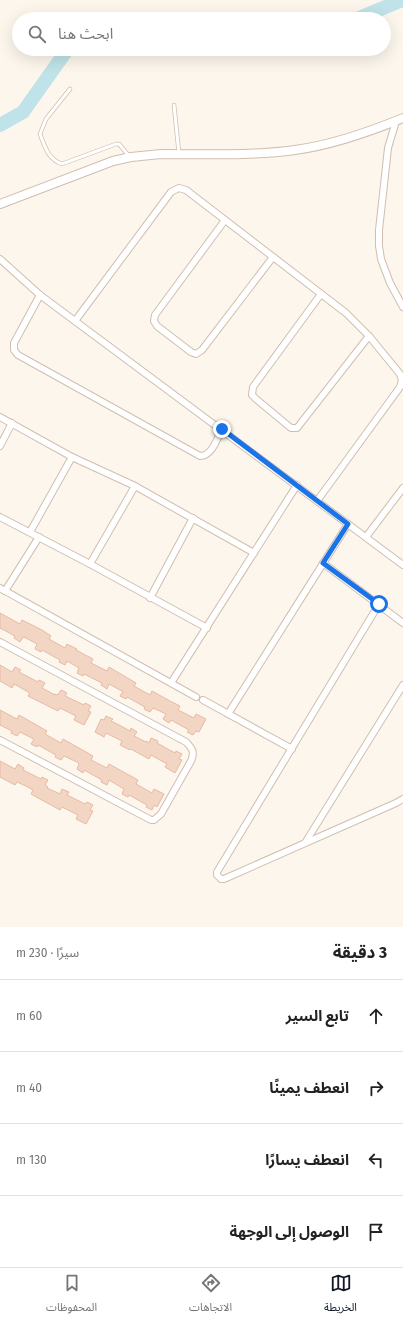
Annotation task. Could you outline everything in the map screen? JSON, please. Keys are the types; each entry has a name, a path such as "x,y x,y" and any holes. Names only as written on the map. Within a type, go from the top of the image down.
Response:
{"street":[{"path":"0,204 113,161 131,157 146,155 258,153 296,150 320,146 364,133 400,119"},
{"path":"400,119 388,148 379,230 379,246 381,259 388,277 403,307"},
{"path":"75,321 173,190 179,188 186,190 346,313 368,336 400,374 401,384 317,501"},
{"path":"225,220 155,315 154,321 157,326 185,348 193,354 202,350 273,257"},
{"path":"0,259 40,295 222,429 403,566"},
{"path":"321,294 253,387 252,392 256,399 291,428 297,428 368,336"},
{"path":"40,295 14,344 14,350 18,355 200,456 206,456 210,453 222,429"},
{"path":"0,417 72,457 135,486 254,553"},
{"path":"0,446 12,423"},
{"path":"30,532 72,457"},
{"path":"171,683 297,485"},
{"path":"90,564 135,486"},
{"path":"366,538 403,488"},
{"path":"0,517 207,628"},
{"path":"150,598 193,518"},
{"path":"228,714 348,524"},
{"path":"39,537 3,589 196,697"},
{"path":"323,563 403,623"},
{"path":"379,604 217,872 217,875 221,879 224,879 403,799"},
{"path":"0,642 186,742 191,747 193,754 192,761 161,814 154,820 151,820 0,740"},
{"path":"305,843 403,685"},
{"path":"203,700 292,749"}],"lane":[{"path":"70,89 46,119 40,134 48,153 55,161 62,164 116,144 119,144 131,157"},
{"path":"174,105 179,154"}],"building":[{"path":"0,613 20,624 22,620 42,630 51,636 49,639 65,648 67,644 77,649 76,650 93,659 91,663 107,671 109,667 136,683 134,686 150,695 152,691 180,706 178,710 194,718 196,714 206,719 199,732 196,731 193,735 187,732 189,730 171,720 169,723 163,719 166,714 153,708 150,712 144,709 145,707 127,697 126,699 120,696 123,691 109,684 107,689 101,685 102,683 84,674 83,676 77,673 79,668 67,661 65,665 59,662 60,660 42,650 41,652 35,649 37,644 26,638 23,637 20,642 14,638 15,636 0,628"},
{"path":"0,665 12,672 15,667 21,670 19,672 38,682 39,680 45,683 42,688 55,695 58,695 61,690 67,693 65,696 84,705 85,703 91,706 88,711 91,712 84,725 74,720 76,716 60,708 58,711 28,696 30,693 14,684 12,688 0,681"},
{"path":"0,710 17,719 19,715 47,731 45,734 61,743 63,739 93,756 91,760 107,768 109,764 138,780 136,784 152,793 154,789 164,794 157,807 154,805 152,810 146,807 147,805 129,795 128,797 122,794 124,789 109,780 107,785 101,782 102,780 84,770 83,773 77,769 79,764 77,762 64,756 61,760 55,757 56,755 38,745 37,747 31,744 34,739 20,732 17,736 11,733 12,731 0,725"},
{"path":"106,716 113,719 111,721 130,731 131,728 137,732 134,736 146,742 149,743 151,738 175,753 176,751 182,754 179,759 182,760 175,773 165,767 167,764 151,755 149,759 120,745 122,741 106,733 104,737 95,732 101,719 104,720"},
{"path":"0,761 15,769 18,764 24,768 23,770 41,779 42,777 48,780 45,785 48,787 47,788 60,794 62,789 69,792 67,795 85,804 87,802 93,805 90,810 93,811 86,824 76,819 78,815 62,807 60,810 31,794 33,790 26,786 17,782 15,785 0,777"}],"waterway":[{"path":"374,12 402,0"},
{"path":"0,125 23,112 63,56"}],"route":[{"path":"222,429 348,524 323,563 379,604"}]}
